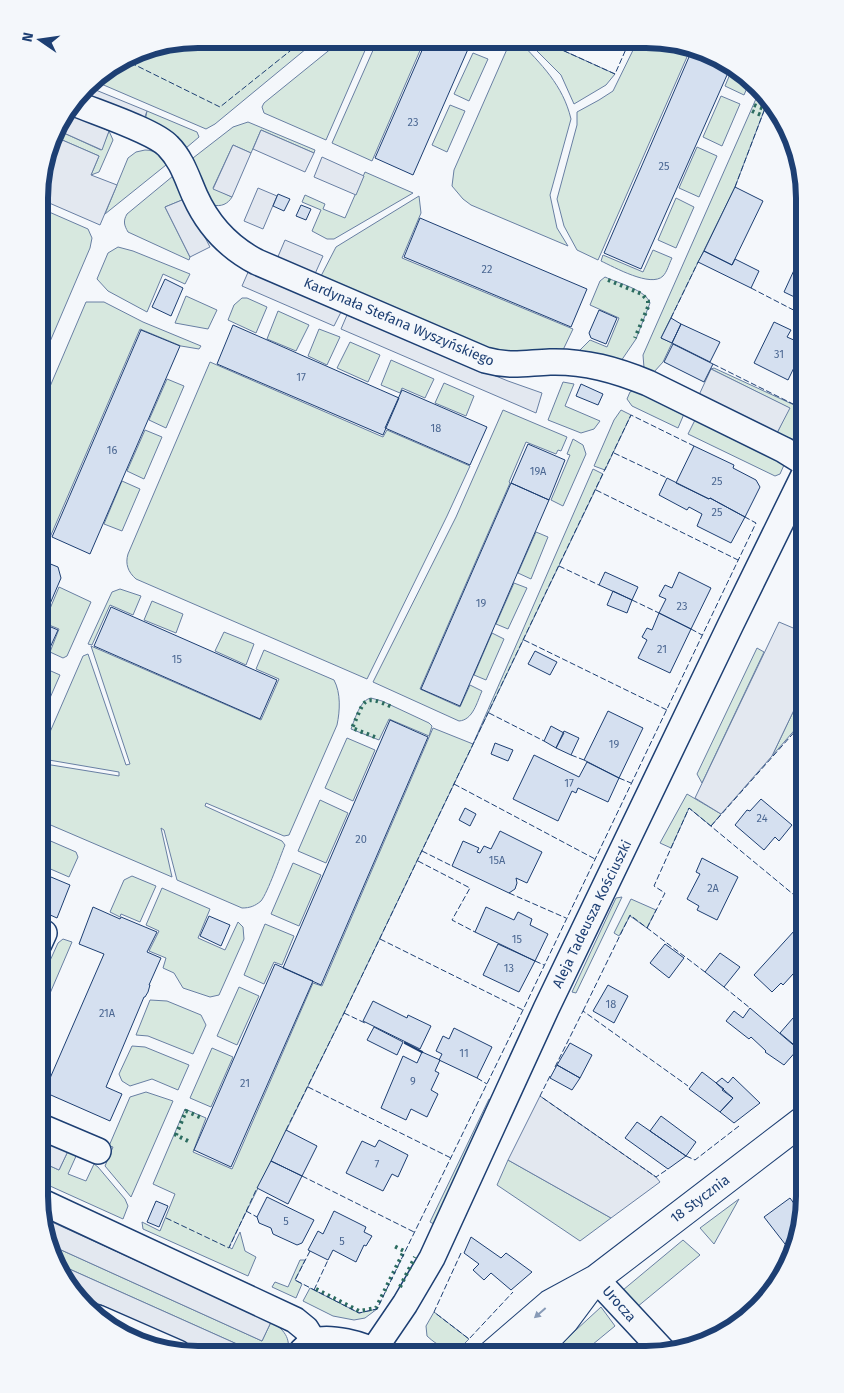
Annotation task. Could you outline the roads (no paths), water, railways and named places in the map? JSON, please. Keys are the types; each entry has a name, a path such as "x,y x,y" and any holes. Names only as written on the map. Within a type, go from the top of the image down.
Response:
{"main road":[{"name":"18 Stycznia","path":"501,1346 550,1304 596,1279 796,1126"},
{"name":"18 Stycznia","path":"540,1346 565,1320 596,1279"}],"street":[{"name":"Kardynała Stefana Wyszyńskiego","path":"80,105 153,136 166,144 186,171 194,194 208,220 229,243 257,262 485,360 514,365 551,362 589,364 629,375 796,457"},
{"name":"Aleja Tadeusza Kościuszki","path":"378,1346 432,1258 546,1009 796,491"},
{"path":"48,1130 98,1151"},
{"path":"48,1205 295,1320 306,1329 307,1346"},
{"name":"Urocza","path":"596,1279 657,1345"},
{"path":"310,1346 327,1340 350,1343 357,1346"}]}
